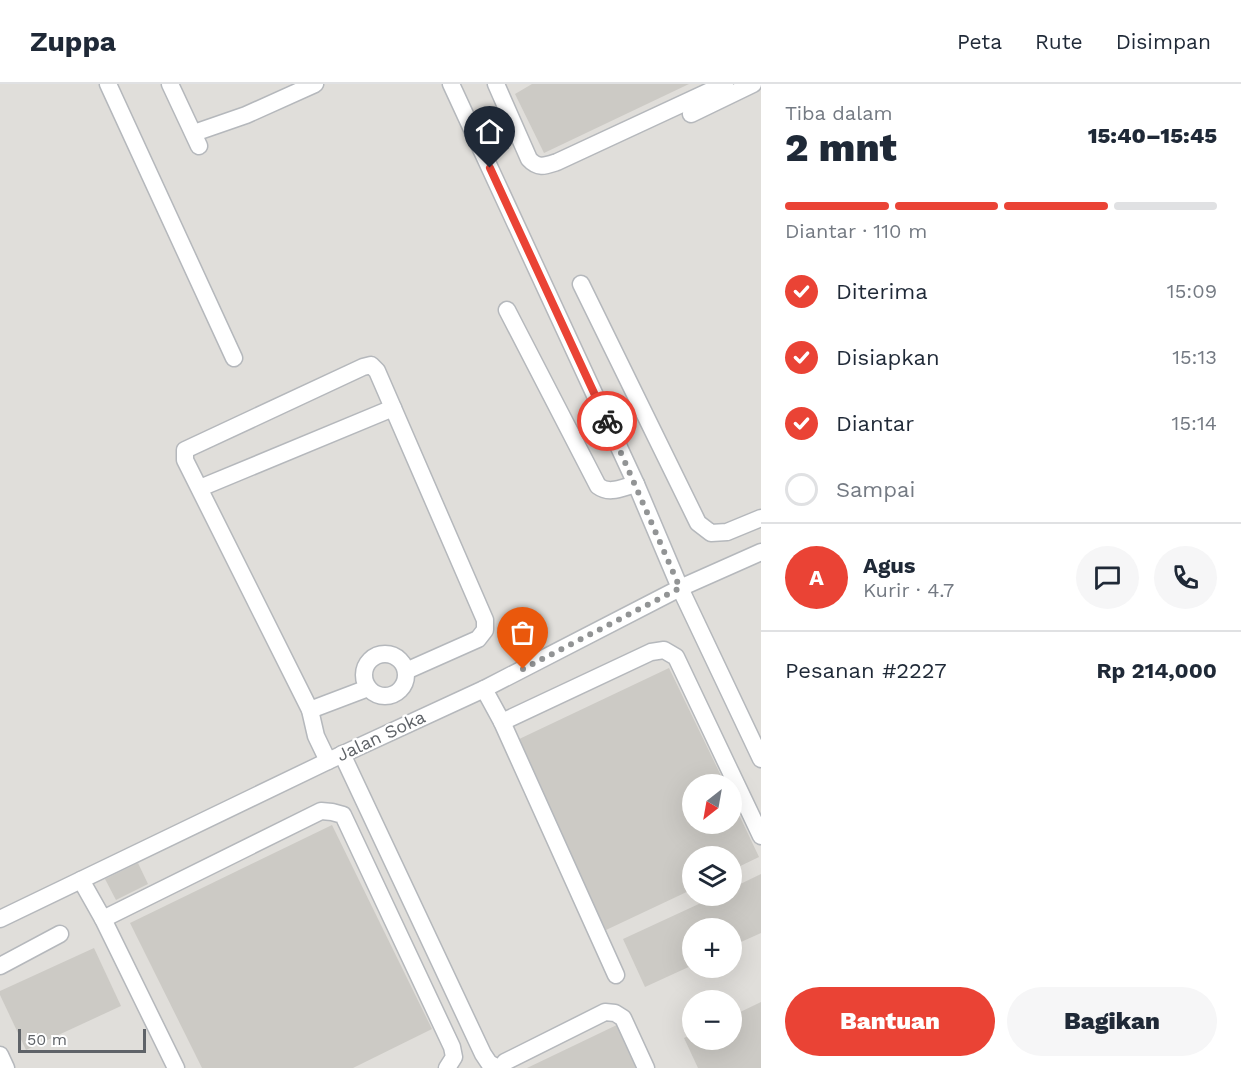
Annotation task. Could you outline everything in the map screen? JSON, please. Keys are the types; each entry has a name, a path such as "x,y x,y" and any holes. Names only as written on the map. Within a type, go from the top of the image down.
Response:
{"street":[{"path":"108,84 234,358"},
{"path":"170,84 196,140 315,84"},
{"path":"451,84 636,484 680,588 761,759"},
{"path":"496,84 529,159 536,166 541,167 557,162 725,84"},
{"path":"692,114 753,84"},
{"path":"581,284 698,523 711,533 727,532 761,518"},
{"path":"507,310 598,486 610,491 636,484"},
{"path":"406,671 478,639 485,630 485,620 377,371 370,365 363,367 185,450 185,460 310,710 316,736 335,758 489,1063 499,1068 505,1062 605,1012 615,1013 623,1018 646,1068"},
{"path":"200,489 393,408"},
{"name":"Jalan Soka","path":"0,918 484,689 680,588 761,552"},
{"path":"502,722 651,652 664,650 676,657 761,836"},
{"path":"389,655 403,663 406,671 403,687 398,693 390,696 382,696 368,688 364,672 367,664 373,658 389,655"},
{"path":"310,710 368,688"},
{"path":"484,689 502,722 616,975"},
{"path":"103,919 321,811 343,815 452,1047 454,1057 447,1068"},
{"path":"81,880 103,919 176,1068"},
{"path":"0,966 60,934"},
{"path":"0,1055 6,1068"}],"shaded area":[{"path":"0,84 761,84 761,1068 0,1068"}],"building":[{"path":"532,84 689,84 544,153 515,94"},
{"path":"669,668 720,774 682,774 682,834 742,834 742,821 759,857 742,865 742,846 682,846 682,894 606,930 515,741"},
{"path":"332,825 432,1029 353,1068 202,1068 130,923"},
{"path":"138,863 148,884 116,900 105,879"},
{"path":"761,874 761,933 742,942 742,918 682,918 682,970 645,987 623,939 694,906 742,906 742,883"},
{"path":"94,948 121,1006 26,1050 0,991"},
{"path":"761,1002 761,1068 698,1068 690,1050 742,1050 742,1011"},
{"path":"621,1023 643,1068 527,1068"}],"way so far":[{"path":"523,669 680,588 607,421"}],"route":[{"path":"490,168 607,421"}]}
